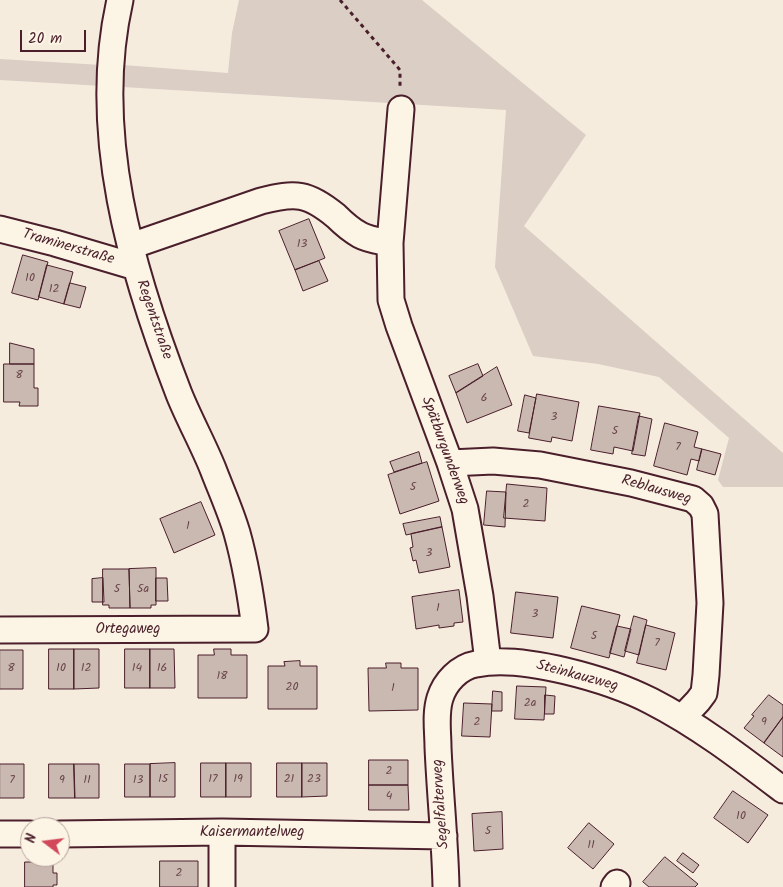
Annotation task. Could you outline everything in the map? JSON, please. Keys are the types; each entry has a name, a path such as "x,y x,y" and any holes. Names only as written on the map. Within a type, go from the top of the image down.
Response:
{"street":[{"name":"Regentstraße","path":"120,0 115,22 110,90 112,147 133,257 154,326 180,395 213,468 236,532 249,584 255,629"},
{"name":"Spätburgunderweg","path":"401,109 390,243 391,300 465,508 480,596 488,662"},
{"path":"133,257 261,201 281,196 301,196 324,207 349,228 362,236 390,243"},
{"name":"Traminerstraße","path":"0,229 55,243 133,257"},
{"name":"Reblausweg","path":"450,463 493,461 540,465 631,483 693,499 701,506 706,514 710,603 706,674 704,693 682,718"},
{"name":"Ortegaweg","path":"0,630 255,629"},
{"name":"Steinkauzweg","path":"437,720 440,698 452,676 474,664 500,661 528,664 608,682 650,700 682,718 783,790"},
{"name":"Segelfalterweg","path":"437,720 446,887"},
{"path":"222,832 222,887"},
{"name":"Kaisermantelweg","path":"70,834 222,832 444,836"},
{"path":"0,834 20,834"}],"path":[{"path":"340,0 400,70 401,109"}],"shaded area":[{"path":"239,0 422,0 586,135 524,226 783,453 783,487 723,487 718,480 729,438 659,377 598,364 533,356 495,267 506,110 123,87 123,65 228,73 232,33"},
{"path":"0,59 102,65 103,86 0,80"}],"building":[{"path":"309,219 325,258 295,270 279,231"},
{"path":"23,255 48,262 38,300 12,293"},
{"path":"319,261 328,281 303,291 295,270"},
{"path":"47,265 73,272 64,304 39,297"},
{"path":"70,283 86,287 80,308 64,304"},
{"path":"10,343 34,349 34,364 10,364"},
{"path":"4,364 34,364 34,388 38,388 38,406 19,406 20,402 4,402"},
{"path":"478,364 483,376 456,393 449,376"},
{"path":"497,367 512,405 467,423 456,393"},
{"path":"537,394 579,402 572,441 552,437 551,442 529,438"},
{"path":"525,395 536,398 529,433 518,431"},
{"path":"599,406 640,413 633,451 614,447 613,454 591,450"},
{"path":"639,416 652,419 645,456 632,454"},
{"path":"665,423 698,432 694,447 702,449 699,461 691,459 687,475 654,466"},
{"path":"702,449 721,454 715,475 697,470"},
{"path":"419,452 422,463 394,472 390,462"},
{"path":"427,462 439,501 400,514 388,475"},
{"path":"507,484 547,488 545,521 504,518"},
{"path":"487,491 506,492 505,527 484,525"},
{"path":"201,502 215,535 174,553 160,519"},
{"path":"440,517 442,527 406,535 403,524"},
{"path":"442,527 450,567 419,573 416,560 413,561 410,548 413,547 411,534"},
{"path":"156,568 156,605 151,605 151,608 130,608 129,569"},
{"path":"103,569 129,569 130,608 109,608 109,605 103,605"},
{"path":"103,578 104,602 92,602 92,579"},
{"path":"156,578 167,578 168,601 156,601"},
{"path":"459,590 463,622 454,623 454,626 439,628 439,625 416,629 412,597"},
{"path":"516,592 558,597 553,638 511,633"},
{"path":"582,606 620,615 609,658 571,648"},
{"path":"634,616 647,620 639,655 625,651"},
{"path":"646,625 675,633 666,670 637,663"},
{"path":"617,626 631,629 624,657 610,653"},
{"path":"49,649 74,649 74,689 49,689"},
{"path":"74,649 99,649 99,688 74,689"},
{"path":"125,649 150,649 150,688 125,688"},
{"path":"150,649 174,649 175,688 150,688"},
{"path":"214,649 231,649 231,655 247,655 247,698 198,698 198,655 214,655"},
{"path":"0,650 23,650 23,689 0,689"},
{"path":"300,661 300,666 317,666 317,709 268,709 268,666 285,666 284,662"},
{"path":"386,663 401,663 401,668 418,668 418,710 369,711 368,668 386,668"},
{"path":"517,686 546,687 544,720 515,719"},
{"path":"493,691 502,692 502,711 492,711"},
{"path":"545,695 555,696 554,714 545,714"},
{"path":"769,695 783,705 783,717 764,743 744,728"},
{"path":"464,703 492,704 490,737 462,736"},
{"path":"783,717 783,757 764,743"},
{"path":"369,760 408,760 408,785 369,785"},
{"path":"175,763 175,797 150,797 150,764"},
{"path":"201,763 226,763 226,797 201,797"},
{"path":"226,763 251,763 251,797 226,797"},
{"path":"277,763 302,763 302,797 277,797"},
{"path":"302,763 327,763 327,796 302,797"},
{"path":"0,764 24,764 24,798 0,798"},
{"path":"49,764 74,764 75,798 49,798"},
{"path":"74,764 99,764 99,798 75,798"},
{"path":"125,764 150,764 150,797 125,797"},
{"path":"369,785 408,785 409,810 369,810"},
{"path":"733,791 768,815 748,843 714,818"},
{"path":"502,812 503,849 474,851 472,814"},
{"path":"589,823 614,844 593,869 568,848"},
{"path":"683,853 699,865 693,873 677,861"},
{"path":"665,857 698,884 695,887 649,887 643,882"},
{"path":"160,861 198,861 198,887 160,887"},
{"path":"25,867 53,867 53,873 57,873 57,885 53,885 53,887 25,887"}]}
